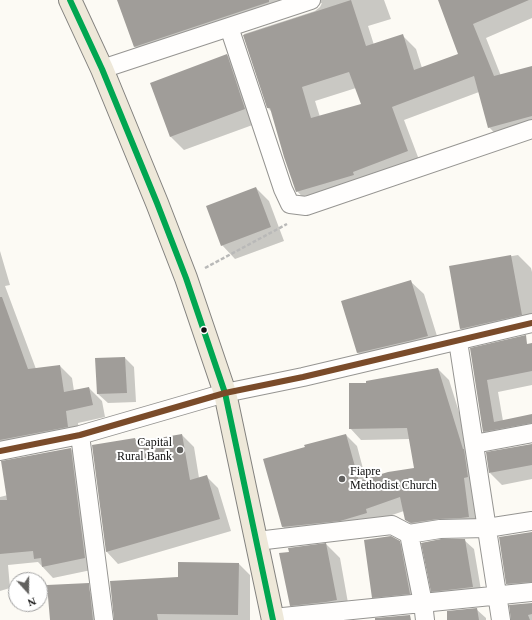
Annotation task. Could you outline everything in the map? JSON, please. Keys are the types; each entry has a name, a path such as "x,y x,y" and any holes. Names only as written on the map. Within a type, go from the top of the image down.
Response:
{"main road":[{"path":"70,0 102,69 157,203 186,278 225,393 273,619"}],"street":[{"path":"102,69 311,0"},
{"path":"229,27 283,189 290,204 306,206 532,129"},
{"path":"0,451 80,435 225,393 303,377 532,323"},
{"path":"458,341 501,620"},
{"path":"474,444 532,433"},
{"path":"80,435 104,620"},
{"path":"257,541 392,525 409,534 440,529 487,528 532,521"},
{"path":"409,534 424,612"},
{"path":"273,619 424,612 497,596 532,592"}],"path":[{"path":"186,278 288,223 306,206"}],"building":[{"path":"117,0 269,0 269,2 134,47"},
{"path":"351,0 366,46 403,34 414,70 458,54 438,0 529,0 473,24 494,76 532,66 532,116 488,128 474,76 392,107 408,151 353,172 354,175 296,192 270,108 267,108 243,35","holes":["349,72 361,104 311,118 302,87"]},
{"path":"227,54 245,109 170,137 150,83"},
{"path":"256,187 271,227 221,246 206,206"},
{"path":"511,255 522,315 460,329 449,266"},
{"path":"411,280 428,336 357,353 341,301"},
{"path":"0,297 2,297 28,369 60,365 64,392 89,387 93,405 66,411 68,427 0,440"},
{"path":"526,335 527,344 532,343 532,371 487,380 494,422 532,414 532,423 483,432 470,348"},
{"path":"125,357 127,393 97,394 95,358"},
{"path":"438,368 464,449 468,477 464,478 469,517 438,519 411,523 405,520 400,497 366,509 367,513 340,521 282,527 263,459 305,447 304,445 346,434 359,481 388,472 414,468 407,428 349,429 349,383 366,383 366,381"},
{"path":"182,434 190,480 207,475 220,519 106,552 92,445 135,438 136,442"},
{"path":"532,444 532,465 489,473 486,452"},
{"path":"71,448 85,558 42,567 41,558 34,559 33,551 0,554 0,500 7,500 1,461"},
{"path":"532,532 532,582 506,584 499,537"},
{"path":"391,536 400,541 410,594 372,598 364,540"},
{"path":"441,539 465,539 473,587 431,592 421,543"},
{"path":"326,543 337,600 290,606 279,553 289,552 288,548"},
{"path":"178,562 239,563 238,615 157,614 158,620 114,620 110,581 178,577"},
{"path":"89,583 93,620 50,620 48,585"},
{"path":"532,603 532,614 528,615 530,620 511,620 509,605"},
{"path":"477,608 479,620 447,620 447,611"},
{"path":"410,615 411,620 375,620 375,618"}],"transit line":[{"path":"70,0 102,69 157,203 186,278 225,393 273,620"},
{"path":"0,451 80,435 225,393 303,377 532,323"}],"place":[{"name":"Capital Rural Bank","path":"180,450"},
{"name":"Fiapre Methodist Church","path":"342,479"}]}
